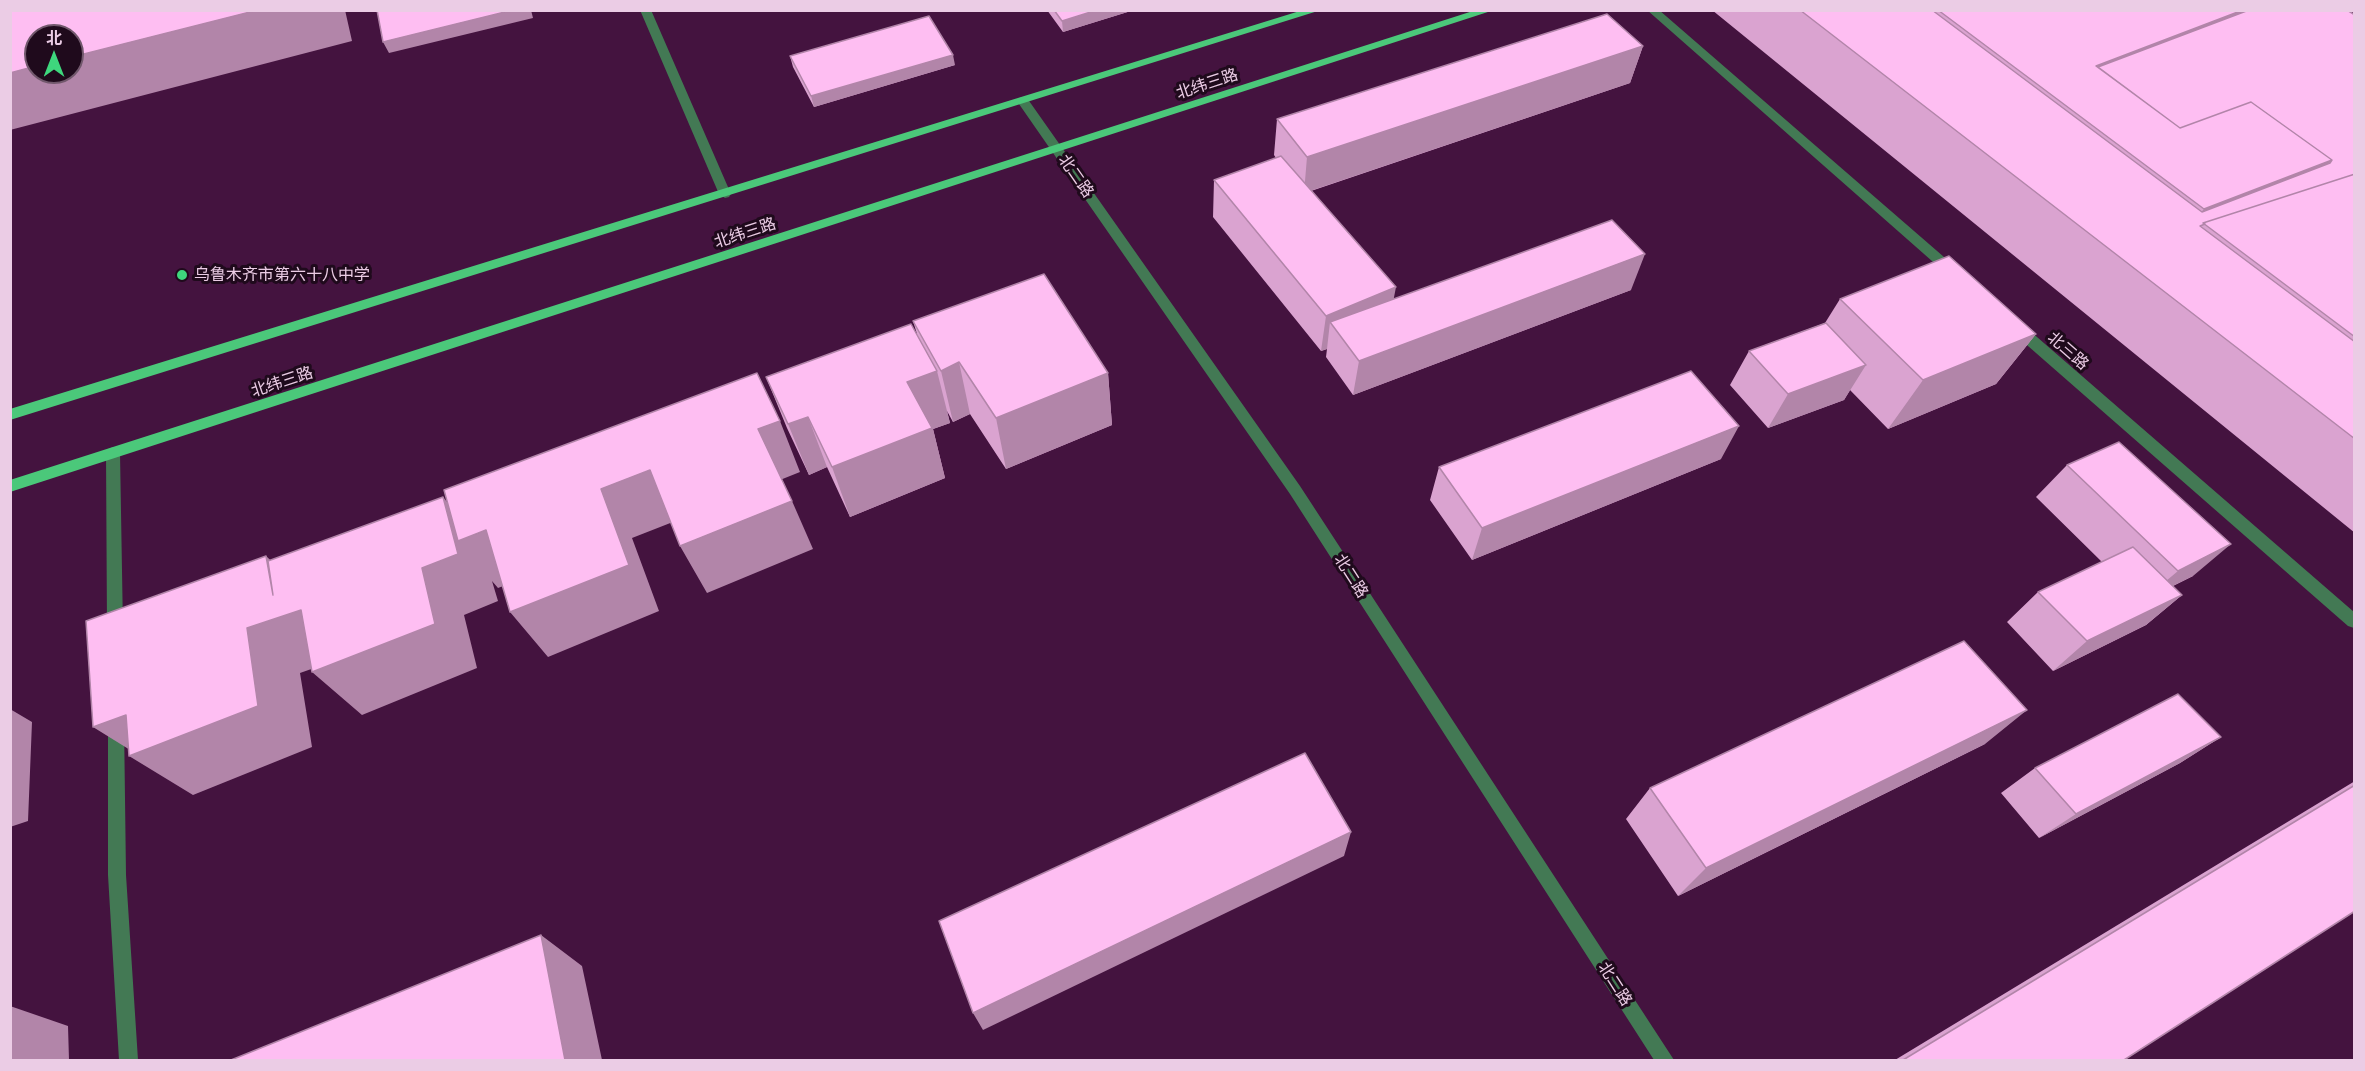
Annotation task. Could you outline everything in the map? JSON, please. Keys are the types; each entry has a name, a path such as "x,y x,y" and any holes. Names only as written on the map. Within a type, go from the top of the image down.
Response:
{"main road":[{"path":"10,415 1316,10"},
{"name":"北纬三路","path":"10,486 1489,10"}],"street":[{"path":"645,10 725,194"},
{"path":"1652,10 1967,285"},
{"name":"北二路","path":"1023,101 1295,490 1665,1060"},
{"name":"北三路","path":"2003,316 2355,621"},
{"path":"113,453 115,641"},
{"path":"116,711 117,875 129,1060"}],"building":[{"path":"10,10 258,10 84,54 84,24 24,24 24,69 10,73"},
{"path":"377,10 513,10 383,42"},
{"path":"1054,10 1097,10 1062,21"},
{"path":"1800,10 1932,10 2202,212 2330,163 2332,160 2251,102 2180,128 2098,67 2249,10 2347,10 2355,15 2355,174 2203,223 2205,224 2200,226 2355,342 2355,439"},
{"path":"1938,10 2243,10 2096,66 2180,128 2251,102 2332,160 2204,209"},
{"path":"1607,14 1643,46 1307,157 1277,119"},
{"path":"929,16 953,55 811,96 790,56"},
{"path":"1281,156 1396,287 1326,316 1214,180"},
{"path":"2355,174 2355,337 2203,223"},
{"path":"1612,220 1645,254 1359,361 1330,322"},
{"path":"1949,256 2036,334 1923,380 1840,299"},
{"path":"1044,274 1108,373 996,418 959,362 941,371 913,321"},
{"path":"1826,323 1866,365 1788,394 1749,351"},
{"path":"911,324 937,371 907,382 932,428 832,467 808,417 788,424 766,377"},
{"path":"1691,371 1739,426 1482,528 1439,467"},
{"path":"757,373 780,421 758,429 792,501 680,546 650,470 601,489 629,565 510,612 486,530 458,541 444,490"},
{"path":"2119,442 2231,544 2178,571 2067,465"},
{"path":"443,497 458,554 422,568 435,624 312,672 301,610 247,628 258,706 129,756 126,715 93,727 86,621 266,556 273,595 268,561"},
{"path":"2133,547 2182,595 2087,641 2038,592"},
{"path":"1964,641 2027,710 1706,868 1650,788"},
{"path":"2178,694 2221,737 2076,814 2035,768"},
{"path":"1305,753 1351,832 973,1013 939,921"},
{"path":"2355,785 2355,911 2124,1060 1903,1060"},
{"path":"541,935 565,1060 231,1060"}],"place":[{"name":"乌鲁木齐市第六十八中学","path":"182,275"}]}
